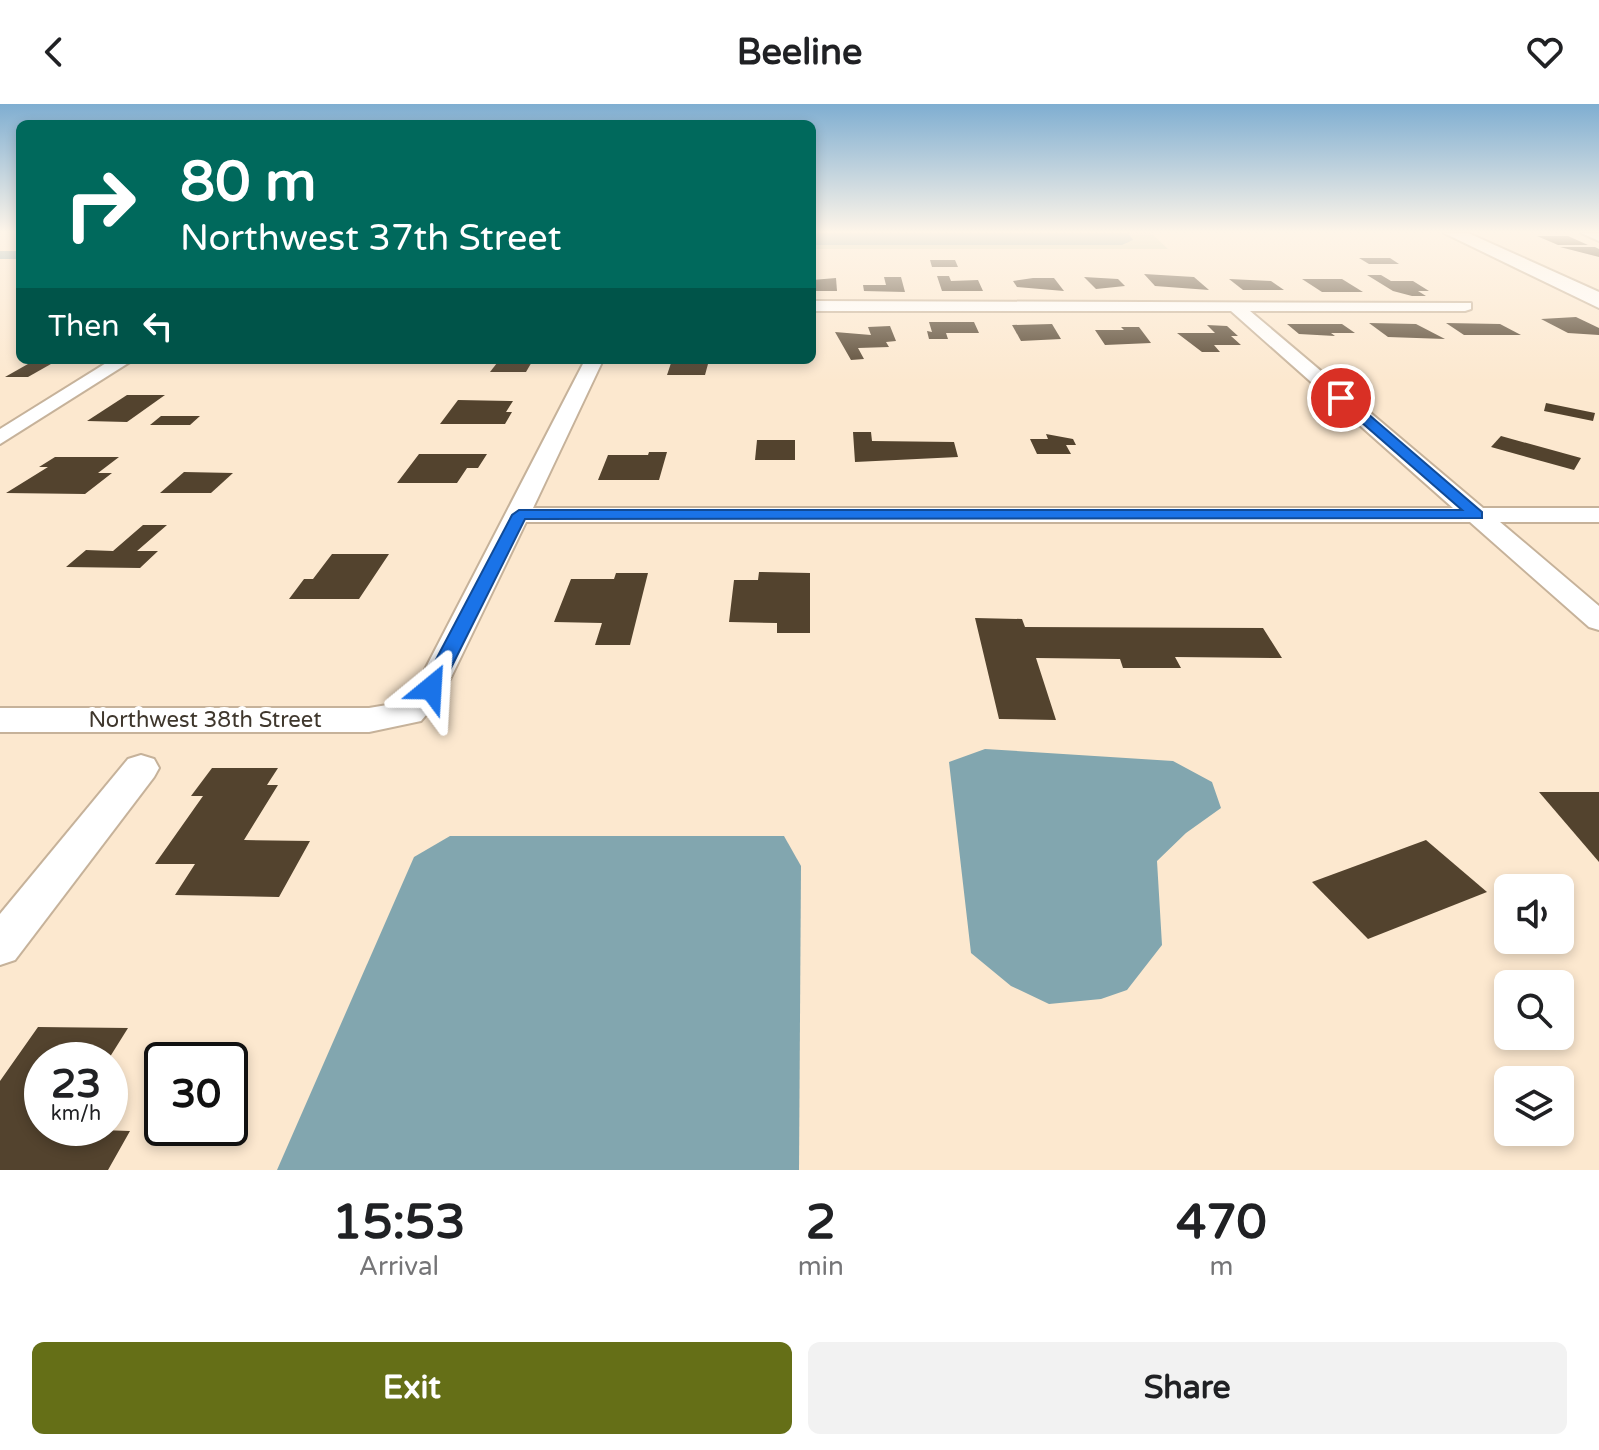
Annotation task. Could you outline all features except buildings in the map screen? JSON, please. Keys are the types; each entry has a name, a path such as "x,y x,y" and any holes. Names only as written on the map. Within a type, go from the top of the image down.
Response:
{"main road":[{"path":"1560,283 1599,301"}],"street":[{"path":"816,306 1465,306"},
{"path":"1235,306 1599,621"},
{"path":"0,438 118,364"},
{"path":"592,364 519,515 1599,515"},
{"name":"Northwest 38th Street","path":"0,720 369,720 409,713 431,688 519,515"},
{"path":"0,946 141,768"}],"water":[{"path":"985,749 1173,761 1212,782 1221,808 1186,833 1157,861 1162,945 1127,990 1101,999 1049,1004 1011,986 971,953 949,762"},
{"path":"450,836 784,836 801,866 799,1170 277,1170 414,857"}],"route":[{"path":"431,688 519,515 1477,515 1341,398"}]}
